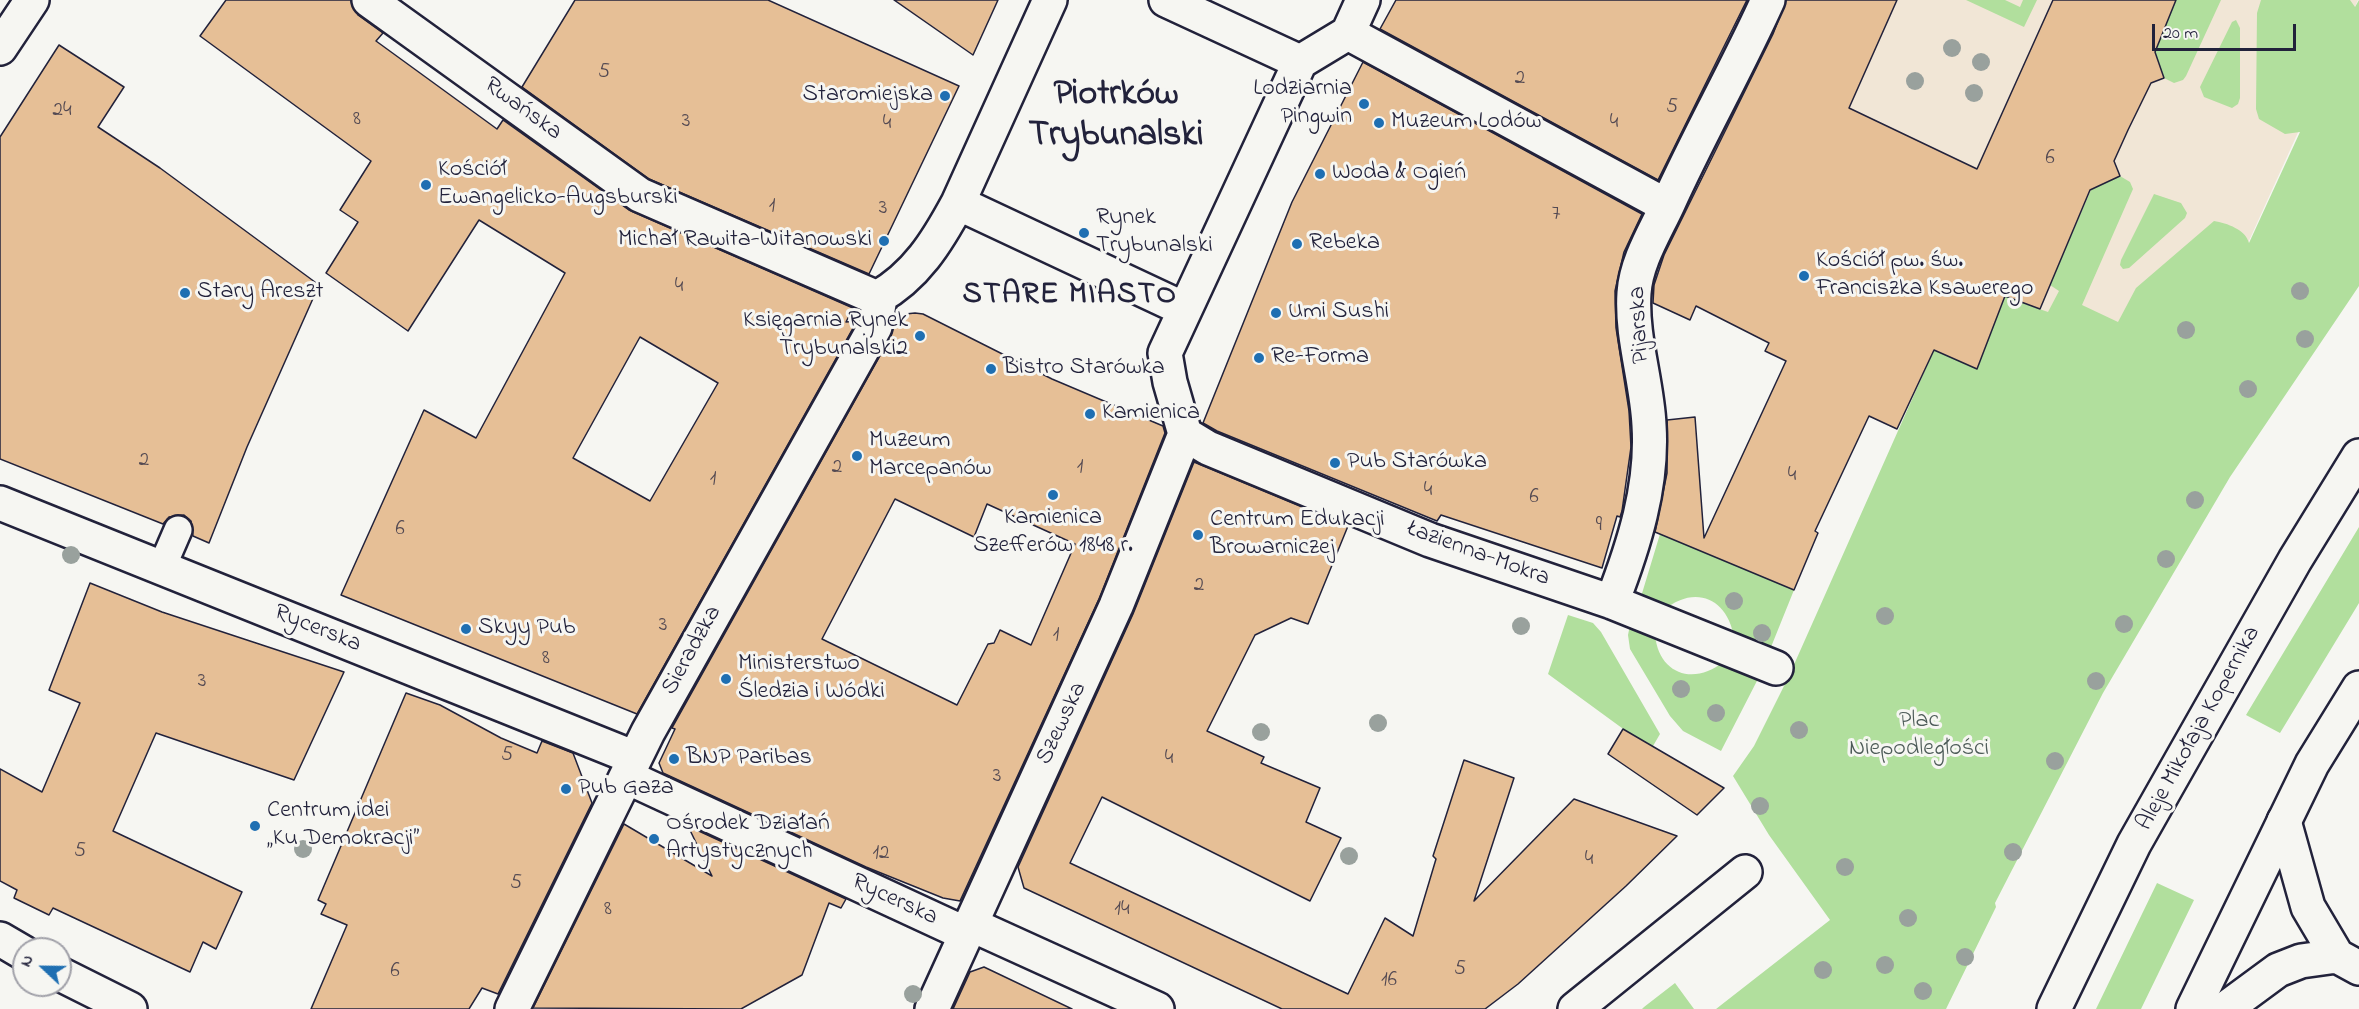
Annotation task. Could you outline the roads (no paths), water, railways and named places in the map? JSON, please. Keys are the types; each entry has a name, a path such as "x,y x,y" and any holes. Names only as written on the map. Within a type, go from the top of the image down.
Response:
{"street":[{"path":"0,48 32,0"},
{"name":"Rwańska","path":"369,0 640,195 877,298"},
{"path":"877,298 913,273 936,244 958,203 1050,0"},
{"path":"1166,0 1300,62"},
{"path":"1185,434 1165,354 1300,62 1347,33 1363,0"},
{"name":"Pijarska","path":"1612,602 1626,565 1643,502 1650,461 1649,423 1634,292 1649,243 1768,0"},
{"path":"1347,33 1667,206"},
{"path":"958,203 1184,309"},
{"name":"Sieradzka","path":"512,1009 631,768 875,327 879,304 877,298"},
{"name":"Łazienna-Mokra","path":"1185,434 1208,448 1430,540 1612,602 1776,668"},
{"name":"Szewska","path":"932,1009 1116,606 1185,434"},
{"name":"Aleje Mikołaja Kopernika","path":"2054,1009 2134,844 2295,560 2359,456"},
{"name":"Rycerska","path":"0,502 162,567 631,768 968,929 1157,1009"},
{"path":"2193,1009 2312,764 2359,688"},
{"path":"2284,821 2308,907 2348,962"},
{"path":"1575,1009 1745,872"},
{"path":"2225,1009 2278,970 2301,961 2348,962"},
{"path":"72,980 130,1009"}],"lane":[{"path":"162,567 178,530"}],"place":[{"name":"Staromiejska","path":"945,96"},
{"name":"Lodziarnia Pingwin","path":"1364,104"},
{"name":"Muzeum Lodów","path":"1379,123"},
{"name":"Woda & Ogień","path":"1320,174"},
{"name":"Kościół Ewangelicko-Augsburski","path":"426,185"},
{"name":"Rynek Trybunalski","path":"1084,233"},
{"name":"Michał Rawita-Witanowski","path":"884,241"},
{"name":"Rebeka","path":"1297,244"},
{"name":"Kościół pw. św. Franciszka Ksawerego","path":"1804,276"},
{"name":"Stary Areszt","path":"185,293"},
{"name":"Umi Sushi","path":"1276,313"},
{"name":"Księgarnia Rynek Trybunalski2","path":"920,336"},
{"name":"Re-Forma","path":"1259,358"},
{"name":"Bistro Starówka","path":"991,369"},
{"name":"Kamienica","path":"1090,414"},
{"name":"Muzeum Marcepanów","path":"857,456"},
{"name":"Pub Starówka","path":"1335,463"},
{"name":"Kamienica Szefferów 1848 r.","path":"1053,495"},
{"name":"Centrum Edukacji Browarniczej","path":"1198,535"},
{"name":"Skyy Pub","path":"466,629"},
{"name":"Ministerstwo Śledzia i Wódki","path":"726,679"},
{"name":"BNP Paribas","path":"674,759"},
{"name":"Pub Gaza","path":"566,789"},
{"name":"Centrum idei „Ku Demokracji”","path":"255,826"},
{"name":"Ośrodek Działań Artystycznych","path":"654,839"}],"district":[{"name":"Piotrków Trybunalski","path":"1116,118"},
{"name":"STARE MIASTO","path":"1070,297"}],"park label":[{"name":"Plac Niepodległości","path":"1919,736"}]}
